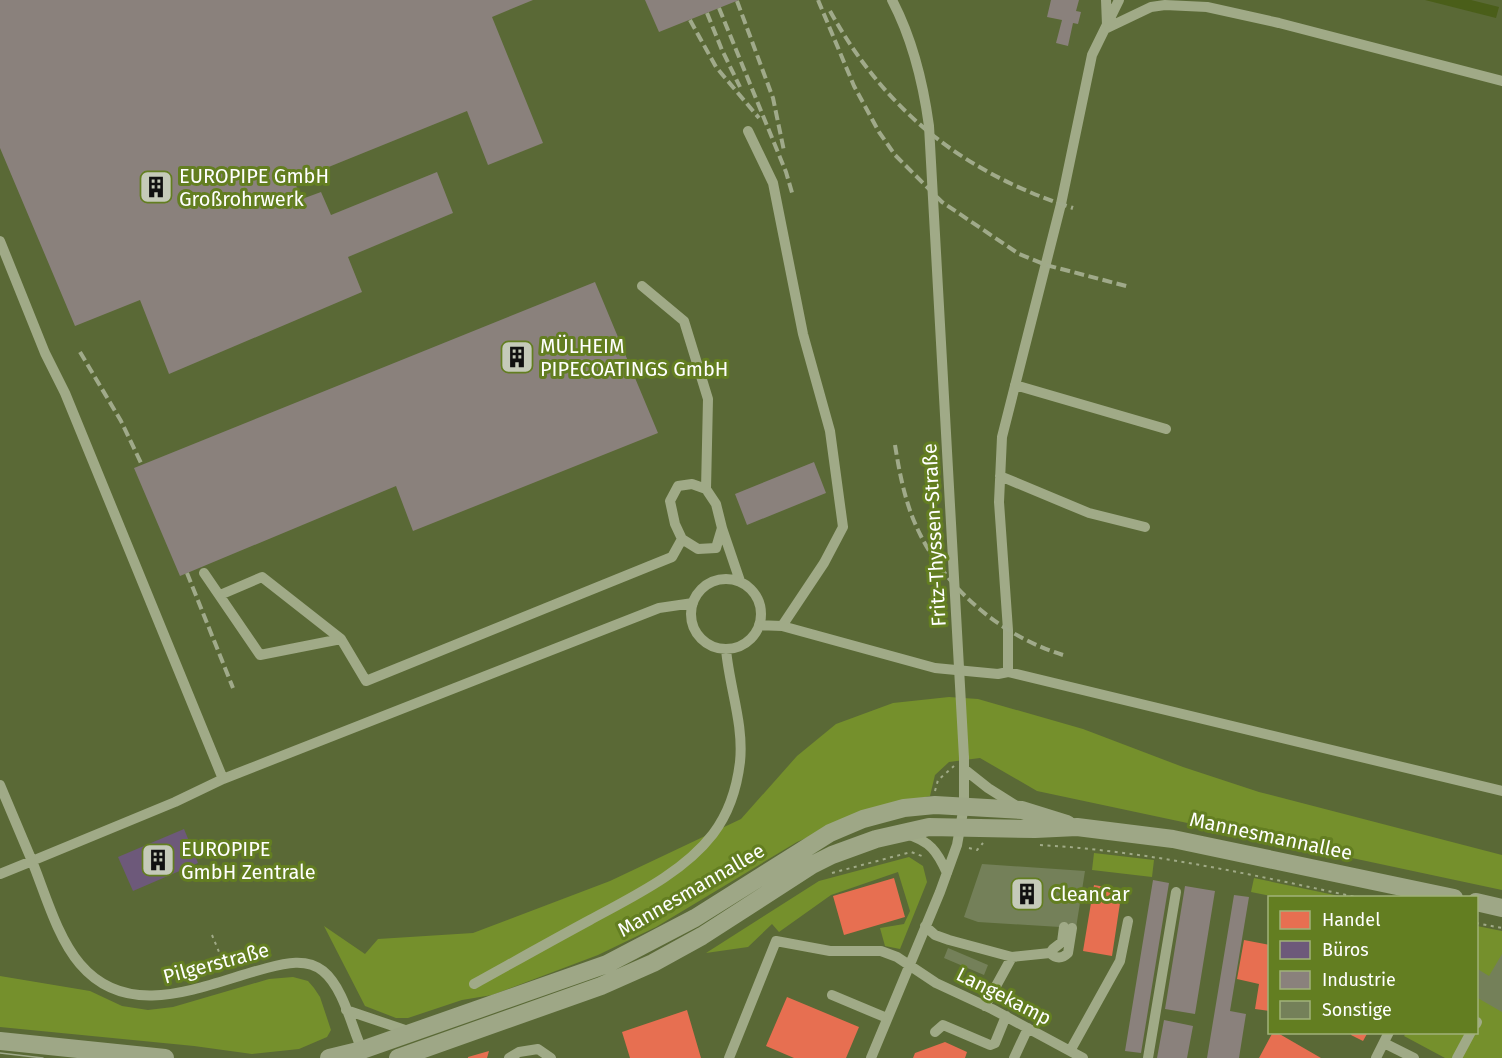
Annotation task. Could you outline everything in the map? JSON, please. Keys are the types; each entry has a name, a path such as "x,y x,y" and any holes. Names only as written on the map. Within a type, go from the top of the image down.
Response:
{"main road":[{"name":"Mannesmannallee","path":"329,1058 364,1054 411,1032 607,964 695,918 830,833 863,819 920,806 964,806 1023,810 1077,827"},
{"name":"Mannesmannallee","path":"398,1058 601,986 653,963 702,936 812,865 853,846 900,832 929,827 959,836 1077,827 1173,839 1449,896"},
{"path":"1478,902 1502,908"},
{"path":"0,1041 165,1058"}],"street":[{"name":"Fritz-Thyssen-Straße","path":"871,1058 947,873 959,836 964,806 964,764 929,126 924,87 913,49 892,0"},
{"path":"1106,0 1107,28"},
{"path":"1008,672 1008,630 999,502 1002,437 1061,204 1092,55 1119,0"},
{"path":"1107,28 1151,7 1165,4 1207,7 1279,23 1502,81"},
{"path":"748,131 773,183 803,334 830,431 843,527 824,563 782,626"},
{"path":"0,241 224,779"},
{"path":"642,286 684,321 708,399 706,489 716,504 740,581"},
{"path":"1016,385 1166,429"},
{"path":"1000,476 1089,513 1145,527"},
{"path":"706,489 692,484 678,486 670,501 675,524 682,539 698,549 716,548 722,528"},
{"path":"220,595 261,577 341,639 366,681 672,557 682,539"},
{"path":"204,573 260,655 341,639"},
{"path":"723,579 740,581 751,588 758,598 761,610 759,625 751,638 738,647 726,649 713,646 696,631 692,620 693,603 698,592 711,582 723,579"},
{"path":"0,874 175,802 224,779 659,608 693,603"},
{"path":"759,625 782,626 935,668 998,674 1008,672 1502,791"},
{"path":"474,984 642,891 691,857 714,832 726,814 734,792 740,760 739,725 728,673 726,649"},
{"path":"964,764 988,788 1023,810"},
{"name":"Pilgerstraße","path":"0,785 5,812 32,861 65,942 79,963 95,979 114,990 134,996 154,997 178,993 290,962 311,964 323,971 335,986 364,1054"},
{"path":"900,832 915,837 933,848 947,873"},
{"path":"1148,1058 1176,892"},
{"path":"1070,1051 1120,961 1128,921"},
{"path":"925,926 935,935 1012,957 1050,953 1062,942 1068,927"},
{"name":"Langekamp","path":"729,1058 776,941 830,951 881,951 897,957 936,982 1006,1016 1083,1058"},
{"path":"986,1006 1012,957"},
{"path":"832,995 887,1018"},
{"path":"346,1010 411,1032"},
{"path":"935,1032 943,1025 990,1045 995,1043 1006,1016"},
{"path":"1014,1058 1028,1028"},
{"path":"1376,1058 1388,1034"},
{"path":"1457,1058 1471,1034"},
{"path":"1383,1043 1414,1058"},
{"path":"509,1058 519,1052 538,1049 551,1058"}],"path":[{"path":"959,836 977,850 984,842"},
{"path":"1039,845 1143,855 1247,873 1355,896"},
{"path":"1478,922 1502,928"},
{"path":"212,936 230,978"}],"shaded area":[{"path":"1425,0 1471,0 1499,7 1496,18"},
{"path":"949,697 978,699 1083,729 1183,767 1259,792 1502,855 1502,890 1037,791 980,758 949,762 935,775 930,796 877,807 797,842 656,927 598,955 492,995 462,1000 408,1018 396,1018 365,1006 324,926 365,954 378,939 473,933 610,881 741,819 797,756 836,724 893,703"},
{"path":"1094,853 1154,860 1152,877 1092,870"},
{"path":"909,857 923,866 927,882 900,949 885,946 880,928 904,924 910,911 898,872 831,895 779,932 772,924 748,947 706,953 819,881"},
{"path":"1254,878 1339,896 1271,896 1251,892"},
{"path":"1478,926 1502,931 1502,1058 1445,1058 1404,1036 1405,1034 1478,1034"},
{"path":"0,976 90,991 122,1006 148,1010 173,1007 269,979 293,977 308,981 314,988 320,997 331,1030 327,1037 299,1049 252,1054 0,1027"}],"building: Handel":[{"path":"894,878 905,917 844,935 833,896"},
{"path":"1094,885 1122,890 1112,956 1083,951"},
{"path":"1244,940 1268,945 1268,1011 1255,1009 1259,984 1237,979"},
{"path":"787,997 859,1027 846,1058 794,1058 766,1046"},
{"path":"687,1010 701,1058 630,1058 622,1032"},
{"path":"1272,1034 1279,1034 1321,1058 1259,1058"},
{"path":"1351,1034 1367,1034 1363,1041"},
{"path":"945,1042 967,1052 965,1058 913,1058 915,1053"},
{"path":"489,1051 487,1058 468,1058 468,1057"}],"building: Büros":[{"name":"EUROPIPE GmbH Zentrale","path":"184,829 198,863 133,891 118,857"}],"building: Industrie":[{"name":"EUROPIPE GmbH Großrohrwerk","path":"0,0 533,0 492,17 543,143 488,165 467,111 294,181 302,199 321,192 331,215 437,172 453,213 348,257 362,292 169,374 140,300 75,326 0,148"},
{"path":"645,0 739,0 659,32"},
{"path":"1051,0 1079,0 1076,11 1081,12 1078,24 1073,23 1068,46 1056,43 1062,20 1047,17"},
{"name":"MÜLHEIM PIPECOATINGS GmbH","path":"595,282 658,433 413,531 396,486 180,576 134,468"},
{"path":"814,462 826,493 747,525 735,494"},
{"path":"1153,880 1169,883 1141,1053 1125,1051"},
{"path":"1185,886 1215,891 1195,1014 1165,1009"},
{"path":"1234,895 1249,897 1230,1011 1246,1014 1239,1058 1207,1058"},
{"path":"1164,1020 1193,1026 1187,1058 1157,1058"}],"building: Sonstige":[{"name":"CleanCar","path":"982,864 1085,871 1076,928 978,922 964,917"},
{"path":"948,948 988,965 984,975 944,958"},
{"path":"1502,954 1502,1012 1478,998 1478,969 1489,976"}],"tram line":[{"path":"0,1053 43,1058"}],"railway":[{"path":"818,0 854,86 879,132 895,155 942,202 1019,254 1046,265 1130,287"},
{"path":"737,1 773,98 784,151"},
{"path":"719,8 786,172 793,196"},
{"path":"830,11 852,47 876,79 932,134 963,157 997,177 1073,208"},
{"path":"707,13 740,87"},
{"path":"690,20 716,67 759,118"},
{"path":"80,352 121,421 142,465"},
{"path":"895,445 910,512 925,544 939,566 955,586 994,620 1039,646 1063,655"},
{"path":"187,573 233,688"}],"place":[{"name":"EUROPIPE GmbH Großrohrwerk","path":"156,187"},
{"name":"MÜLHEIM PIPECOATINGS GmbH","path":"517,357"},
{"name":"EUROPIPE GmbH Zentrale","path":"158,860"},
{"name":"CleanCar","path":"1027,894"}]}
